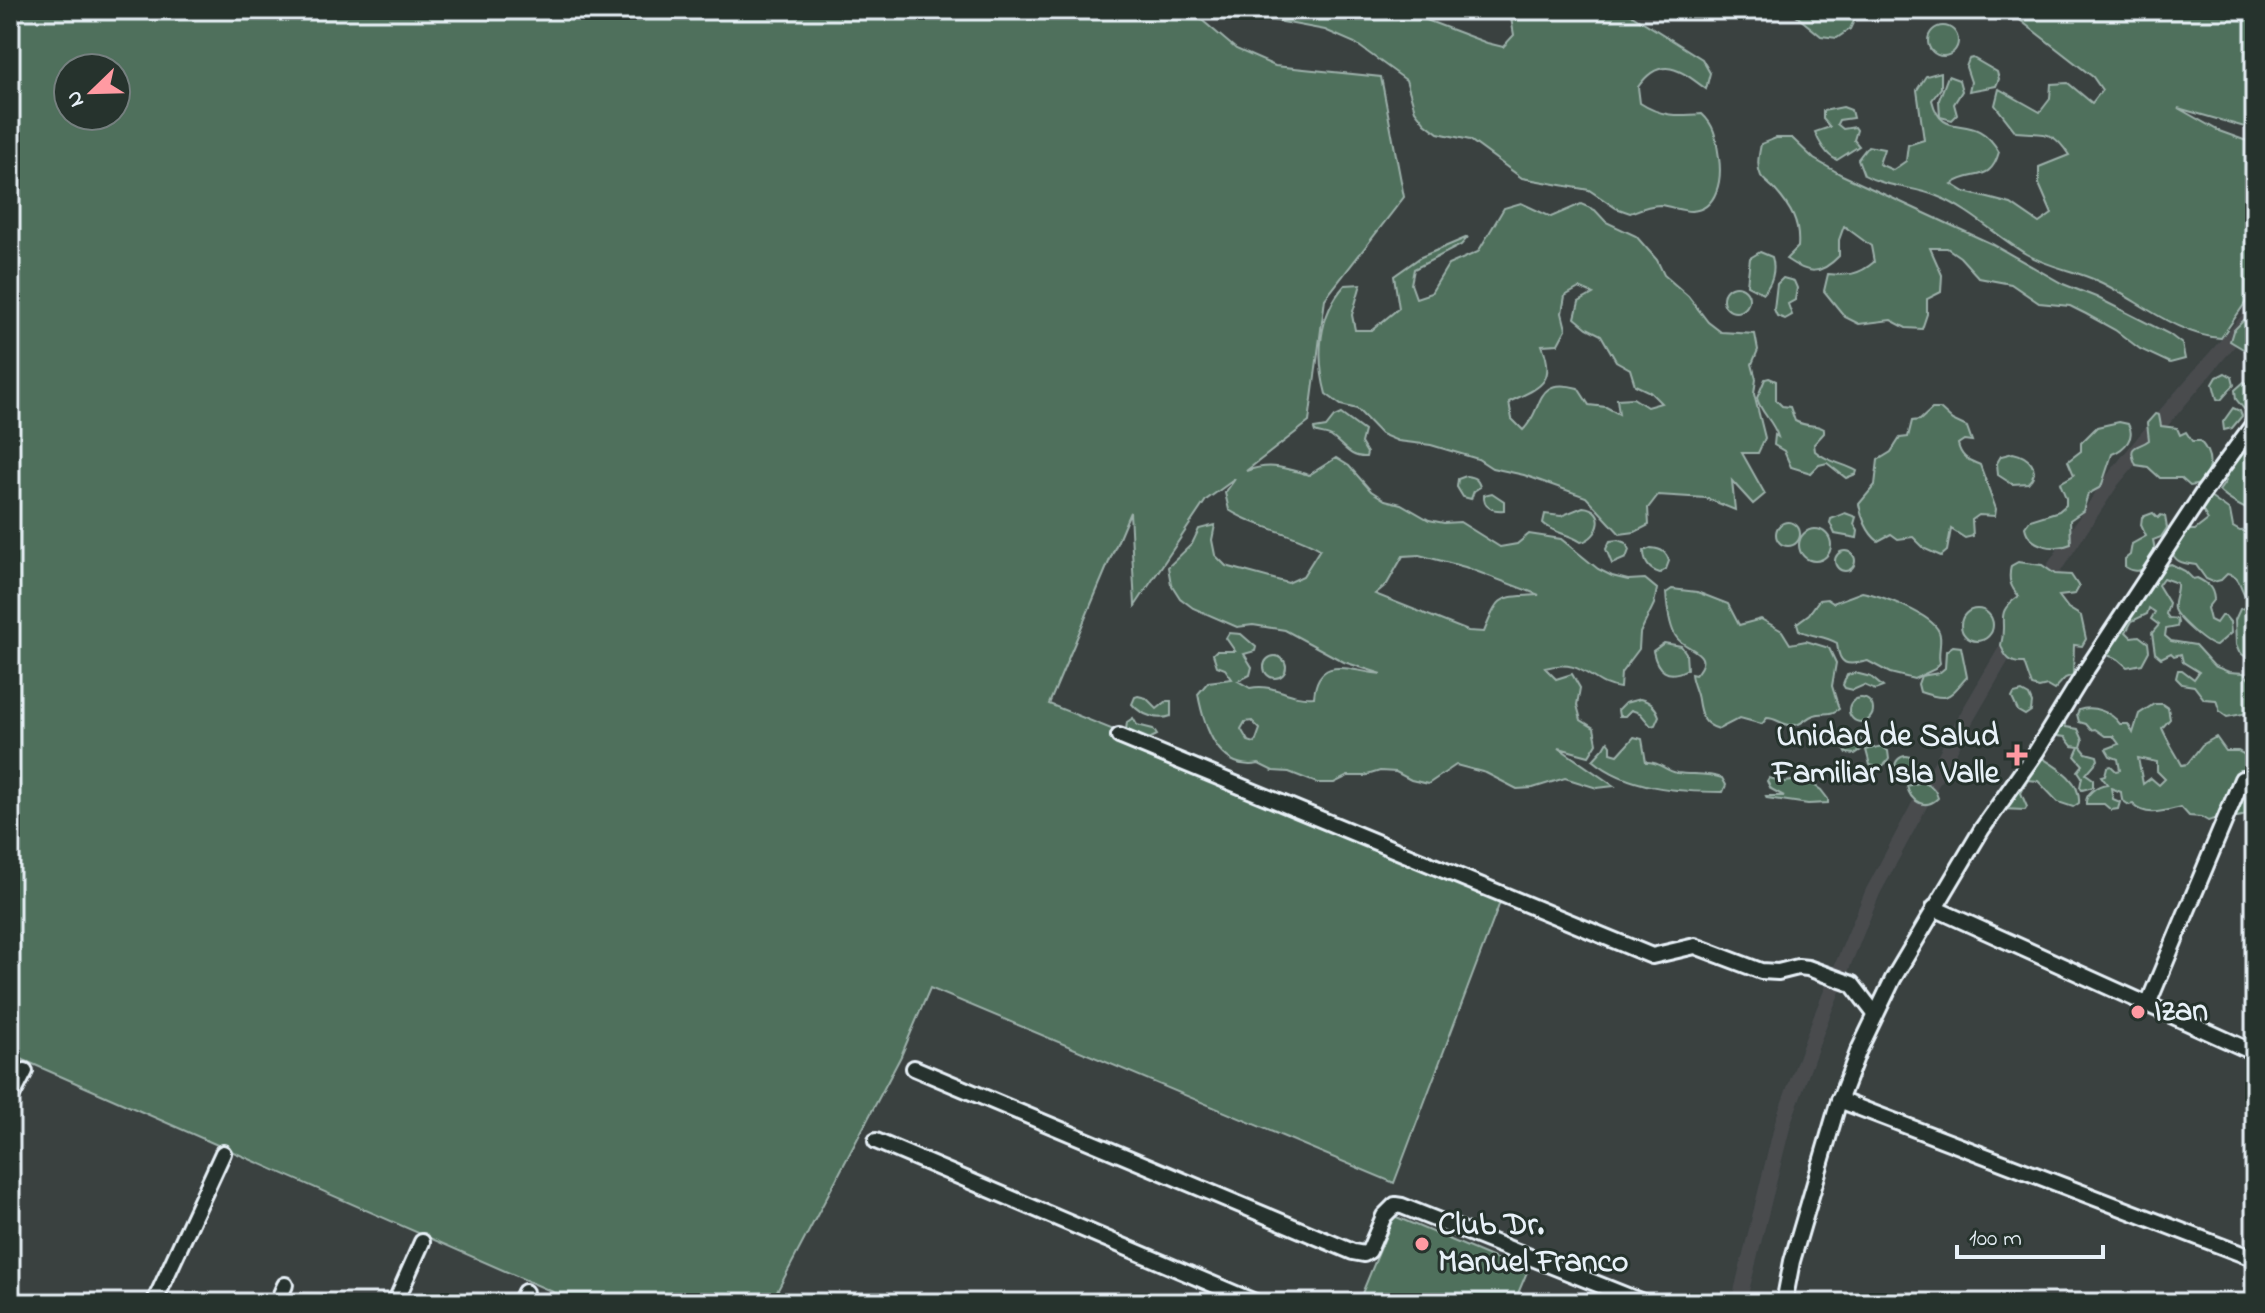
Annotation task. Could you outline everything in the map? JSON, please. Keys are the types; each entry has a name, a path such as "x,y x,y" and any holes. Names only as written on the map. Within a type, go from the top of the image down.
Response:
{"street":[{"path":"1784,1303 1792,1261 1839,1100 1875,1014 1982,829 2036,752 2203,493 2255,422"},
{"path":"1119,736 1652,956 1695,946 1761,971 1808,968 1852,984 1875,1014"},
{"path":"2148,1004 2242,779"},
{"path":"1934,908 2255,1053"},
{"path":"914,1068 1353,1252 1364,1254 1369,1251 1388,1210 1395,1205 1402,1206 1645,1303"},
{"path":"10,1100 25,1071"},
{"path":"1839,1100 2255,1259"},
{"path":"876,1141 1257,1303"},
{"path":"154,1303 223,1153"},
{"path":"395,1303 422,1242"},
{"path":"277,1303 285,1285"}],"shaded area":[{"path":"2255,300 2255,322 2119,484 2057,577 1969,729 1880,894 1792,1120 1746,1303 1731,1303 1776,1118 1813,1017 1866,889 1955,722 2045,568 2107,475"}],"green space":[{"path":"10,10 1190,10 1236,49 1275,66 1381,77 1404,197 1325,299 1309,422 1246,471 1270,466 1309,475 1336,458 1349,466 1371,491 1429,520 1460,522 1500,547 1517,544 1529,534 1561,539 1598,569 1628,580 1645,579 1657,589 1654,604 1640,633 1639,649 1621,673 1620,688 1569,666 1545,668 1556,679 1572,674 1580,688 1577,705 1581,720 1594,728 1597,743 1589,756 1559,748 1614,786 1597,788 1565,778 1533,788 1517,789 1486,773 1456,765 1428,784 1396,772 1380,771 1364,776 1348,776 1334,783 1317,783 1259,764 1245,765 1224,754 1209,733 1198,694 1208,682 1232,679 1225,669 1217,666 1213,654 1216,651 1235,651 1226,638 1229,633 1241,634 1256,647 1255,651 1244,654 1252,667 1250,675 1238,681 1250,688 1314,697 1322,674 1330,669 1382,674 1344,662 1285,630 1253,625 1237,627 1193,608 1180,598 1171,584 1168,567 1192,544 1199,529 1215,525 1212,540 1215,555 1226,566 1288,583 1303,576 1320,549 1229,510 1225,493 1235,479 1206,500 1135,606 1130,512 1049,704 1114,730 1112,737 1502,897 1394,1183 930,988 901,1056 771,1303 578,1303 10,1054","holes":["1419,555 1465,567 1539,595 1502,600 1484,632 1468,631 1375,594 1387,584 1403,556","1252,721 1260,729 1255,743 1248,741 1241,729 1245,722"]},
{"path":"1219,10 1400,10 1503,47 1514,35 1511,18 1519,10 1624,10 1702,59 1710,73 1706,89 1671,68 1655,71 1638,87 1640,103 1648,108 1670,114 1702,114 1707,119 1715,134 1719,158 1720,175 1716,192 1713,199 1700,209 1687,211 1656,205 1630,213 1616,208 1589,190 1522,178 1470,140 1438,133 1425,123 1415,110 1406,80 1355,43 1325,30"},
{"path":"1789,10 1859,10 1850,29 1837,38 1821,36"},
{"path":"2007,10 2255,10 2255,130 2178,108 2219,131 2255,144 2255,298 2248,299 2221,338 2189,331 2100,282 2036,259 1939,197 1864,175 1858,159 1868,146 1884,149 1879,164 1893,170 1906,161 1908,145 1924,140 1917,90 1926,76 1941,72 1941,88 1932,100 1937,113 1951,124 1980,131 1999,152 1986,172 1952,184 1965,192 2011,204 2039,223 2052,214 2039,184 2039,167 2069,155 2057,140 2046,134 2016,132 1995,105 1999,89 2040,112 2050,99 2051,84 2068,83 2092,103 2102,90 2093,77"},
{"path":"1943,26 1953,31 1958,41 1953,51 1943,56 1933,51 1928,41 1933,31"},
{"path":"1973,58 1997,72 1999,79 1996,86 1969,91 1971,82 1966,67 1969,59"},
{"path":"1948,76 1959,80 1962,91 1954,104 1957,115 1952,120 1940,117 1939,100"},
{"path":"1843,107 1851,110 1853,118 1839,120 1837,124 1843,129 1855,127 1854,140 1859,146 1837,160 1826,151 1815,132 1830,127 1823,119 1823,111"},
{"path":"1776,138 1792,138 1814,159 1842,175 1992,244 2063,284 2169,334 2182,344 2185,359 2170,363 2140,349 2115,330 2070,306 2039,303 2011,284 1979,278 1947,248 1930,248 1942,275 1941,292 1927,299 1927,314 1922,329 1906,328 1891,320 1859,324 1845,317 1824,291 1828,274 1852,274 1863,270 1874,262 1871,246 1844,226 1839,240 1839,256 1826,267 1807,270 1786,259 1798,247 1796,223 1786,203 1761,176 1758,164 1761,144"},
{"path":"1521,203 1551,217 1581,204 1595,210 1606,222 1636,236 1657,260 1664,275 1688,296 1708,322 1721,332 1755,334 1758,350 1752,364 1756,379 1754,394 1765,438 1758,453 1742,453 1765,494 1753,504 1732,481 1735,510 1706,498 1658,495 1648,508 1649,525 1635,532 1620,534 1586,497 1524,475 1492,468 1478,459 1431,445 1398,441 1381,434 1357,409 1341,405 1326,394 1320,351 1324,323 1345,285 1361,284 1352,315 1355,330 1372,330 1399,308 1394,276 1421,257 1468,237 1461,245 1414,269 1411,284 1416,298 1431,293 1448,265 1478,252 1504,208","holes":["1579,288 1593,294 1579,302 1575,318 1601,335 1616,361 1630,369 1635,385 1650,392 1661,403 1647,407 1633,398 1617,399 1619,414 1606,407 1589,405 1578,388 1564,385 1547,390 1523,430 1512,419 1509,402 1543,382 1548,368 1542,345 1558,344 1566,329 1562,313 1565,296"]},
{"path":"1760,252 1772,257 1774,267 1771,281 1763,293 1747,285 1750,258"},
{"path":"1783,278 1794,281 1797,288 1795,300 1788,304 1792,315 1785,319 1777,316 1774,309 1777,284"},
{"path":"1736,286 1745,290 1749,299 1745,308 1736,312 1727,308 1723,299 1727,290"},
{"path":"2255,309 2255,356 2230,341 2233,331"},
{"path":"2225,373 2232,377 2234,385 2221,400 2217,399 2213,384 2217,377"},
{"path":"1765,379 1776,381 1776,400 1782,406 1790,407 1795,421 1824,429 1814,444 1815,451 1857,471 1856,474 1846,478 1827,463 1819,465 1811,473 1791,467 1784,451 1774,445 1775,435 1778,437 1757,398"},
{"path":"2244,382 2255,386 2255,407 2244,409 2236,399 2235,390"},
{"path":"2233,408 2240,411 2242,416 2232,428 2224,430 2223,422"},
{"path":"1932,409 1940,409 1952,420 1967,427 1972,441 1964,440 1958,444 1959,449 1966,458 1980,465 1996,509 1995,516 1979,515 1972,520 1973,536 1965,538 1951,529 1947,551 1941,556 1925,549 1913,537 1898,539 1891,534 1878,541 1865,524 1859,504 1875,485 1878,460 1891,452 1900,438 1908,437 1912,421 1920,420"},
{"path":"1341,414 1364,431 1361,443 1366,457 1351,454 1331,437 1315,432 1314,429 1326,427"},
{"path":"2155,414 2159,415 2161,426 2177,428 2180,435 2186,432 2192,441 2200,441 2204,446 2210,462 2201,484 2190,486 2181,478 2160,478 2148,467 2136,465 2133,450 2149,440 2147,423"},
{"path":"2119,422 2128,424 2130,438 2125,446 2112,454 2101,487 2088,494 2083,511 2070,520 2071,544 2050,547 2037,543 2027,534 2025,527 2030,520 2059,511 2066,505 2060,483 2074,475 2068,461 2081,451 2081,443 2097,427"},
{"path":"2255,431 2255,468 2247,483 2250,491 2255,493 2255,512 2245,509 2219,491 2226,481 2222,475 2244,449 2249,452 2244,444"},
{"path":"2013,453 2024,457 2033,468 2034,473 2028,483 2012,484 1998,475 1997,463 2001,456"},
{"path":"1466,476 1475,479 1480,487 1471,499 1463,497 1457,487 1458,479"},
{"path":"1492,493 1504,501 1504,510 1487,506 1484,495"},
{"path":"2210,497 2230,511 2233,527 2240,531 2255,530 2255,598 2246,597 2232,575 2227,574 2213,582 2206,579 2196,565 2180,562 2171,550 2185,530 2195,530 2208,520 2200,506 2202,498"},
{"path":"1583,507 1596,513 1598,524 1593,535 1581,542 1543,523 1545,514 1561,516"},
{"path":"1845,513 1856,517 1857,538 1835,534 1831,519"},
{"path":"2153,513 2158,518 2165,516 2167,528 2161,537 2153,540 2152,560 2138,571 2125,567 2132,544 2146,536 2141,525 2142,517"},
{"path":"1788,522 1796,526 1800,534 1796,542 1788,546 1780,542 1776,534 1780,526"},
{"path":"1815,529 1826,534 1831,545 1826,556 1815,561 1804,556 1799,545 1804,534"},
{"path":"1610,541 1626,543 1629,550 1626,558 1612,564 1606,549"},
{"path":"1651,548 1663,552 1669,561 1660,573 1646,562 1644,551"},
{"path":"1845,551 1852,554 1855,561 1852,568 1845,571 1838,568 1835,561 1838,554"},
{"path":"2018,562 2042,565 2055,574 2071,575 2079,587 2075,594 2059,596 2068,608 2081,616 2086,639 2082,646 2074,645 2073,675 2065,678 2054,690 2047,686 2032,686 2024,663 2009,659 2001,645 2004,613 2019,596 2012,586 2010,575 2011,566"},
{"path":"2171,564 2209,586 2214,599 2207,608 2210,620 2216,623 2221,616 2225,616 2230,622 2231,633 2216,646 2199,636 2174,609 2177,583 2163,578 2158,585 2169,603 2166,614 2169,618 2177,619 2178,623 2177,627 2166,629 2165,636 2171,641 2195,645 2214,666 2229,672 2244,673 2255,686 2253,712 2227,717 2220,712 2216,700 2204,699 2194,686 2182,684 2176,678 2178,670 2194,679 2199,672 2183,662 2181,654 2174,656 2171,653 2161,658 2155,653 2152,633 2159,625 2151,619 2155,612 2149,608 2147,614 2132,621 2126,632 2148,643 2149,651 2142,664 2127,667 2107,655 2113,646 2113,638 2163,566"},
{"path":"1672,589 1697,592 1728,604 1739,625 1761,619 1782,631 1790,644 1806,641 1829,648 1836,663 1832,686 1839,709 1814,715 1795,725 1767,718 1762,724 1740,718 1719,729 1709,725 1701,714 1691,674 1695,675 1701,667 1701,657 1677,638 1670,623 1666,593"},
{"path":"1862,592 1905,606 1934,625 1940,639 1940,663 1935,669 1914,679 1890,673 1868,661 1849,664 1842,660 1837,643 1799,630 1797,623 1809,614 1819,600 1827,599 1833,603"},
{"path":"1977,609 1988,614 1993,625 1988,636 1977,641 1966,636 1961,625 1966,614"},
{"path":"2240,609 2255,609 2255,679 2249,659 2239,652 2236,645 2235,620"},
{"path":"1664,643 1681,646 1686,653 1687,669 1674,674 1664,672 1657,664 1653,651"},
{"path":"1953,646 1961,647 1967,677 1947,696 1937,697 1920,692 1918,684 1921,676 1939,673 1945,668 1946,651"},
{"path":"1275,656 1283,659 1286,667 1283,675 1275,678 1267,675 1264,667 1267,659"},
{"path":"1855,673 1871,677 1883,687 1875,690 1864,685 1853,690 1845,688 1843,685 1847,675"},
{"path":"2022,692 2029,696 2032,703 2031,711 2025,715 2018,711 2012,698 2014,694"},
{"path":"1138,696 1146,698 1157,709 1171,701 1171,716 1155,717 1140,711 1132,704"},
{"path":"1861,698 1870,701 1873,710 1870,719 1861,722 1852,719 1849,710 1852,701"},
{"path":"1640,699 1656,710 1659,716 1655,725 1651,726 1640,713 1631,710 1625,716 1619,716 1618,710 1625,703"},
{"path":"2154,704 2168,708 2170,719 2162,728 2182,765 2187,764 2202,745 2216,737 2226,751 2238,751 2255,760 2255,790 2246,795 2248,808 2245,815 2208,821 2189,816 2181,807 2162,812 2144,811 2133,804 2129,805 2122,800 2121,792 2111,788 2113,799 2120,802 2118,809 2111,810 2104,804 2086,804 2092,791 2107,784 2101,776 2105,775 2107,767 2120,770 2118,759 2110,756 2106,749 2119,744 2113,736 2105,736 2079,722 2079,710 2090,708 2107,713 2120,724 2128,724 2133,733 2139,714","holes":["2138,758 2157,762 2157,771 2165,779 2159,785 2151,778 2143,784"]},
{"path":"2063,716 2066,727 2078,729 2083,740 2081,747 2086,753 2097,756 2098,760 2086,774 2093,779 2093,787 2082,790 2082,777 2078,771 2083,765 2075,756 2079,747 2072,746 2056,732"},
{"path":"1133,718 1137,725 1153,729 1157,735 1147,740 1126,730 1127,722"},
{"path":"1842,736 1858,736 1862,742 1861,750 1855,754 1847,753 1841,744"},
{"path":"1634,737 1642,739 1646,762 1677,773 1722,778 1726,785 1723,792 1672,790 1638,783 1607,770 1593,760 1608,741 1611,753 1618,755"},
{"path":"1882,746 1888,751 1889,759 1881,766 1870,765 1866,750"},
{"path":"1906,756 1914,759 1917,767 1914,775 1906,778 1898,775 1895,767 1898,759"},
{"path":"2039,756 2071,780 2079,794 2079,803 2073,807 2058,802 2038,781 2028,780 2021,793 2027,807 2025,810 2001,809"},
{"path":"1769,778 1785,782 1805,779 1821,790 1828,803 1808,804 1767,798 1784,796 1771,789 1767,781"},
{"path":"1922,782 1936,792 1938,798 1933,802 1923,804 1915,800 1909,791 1907,786"},
{"name":"Club Dr. Manuel Franco","path":"1394,1216 1527,1272 1514,1303 1358,1303"}],"place":[{"name":"Unidad de Salud Familiar Isla Valle","path":"2017,755"},
{"name":"Izan","path":"2138,1012"},
{"name":"Club Dr. Manuel Franco","path":"1422,1244"}]}
